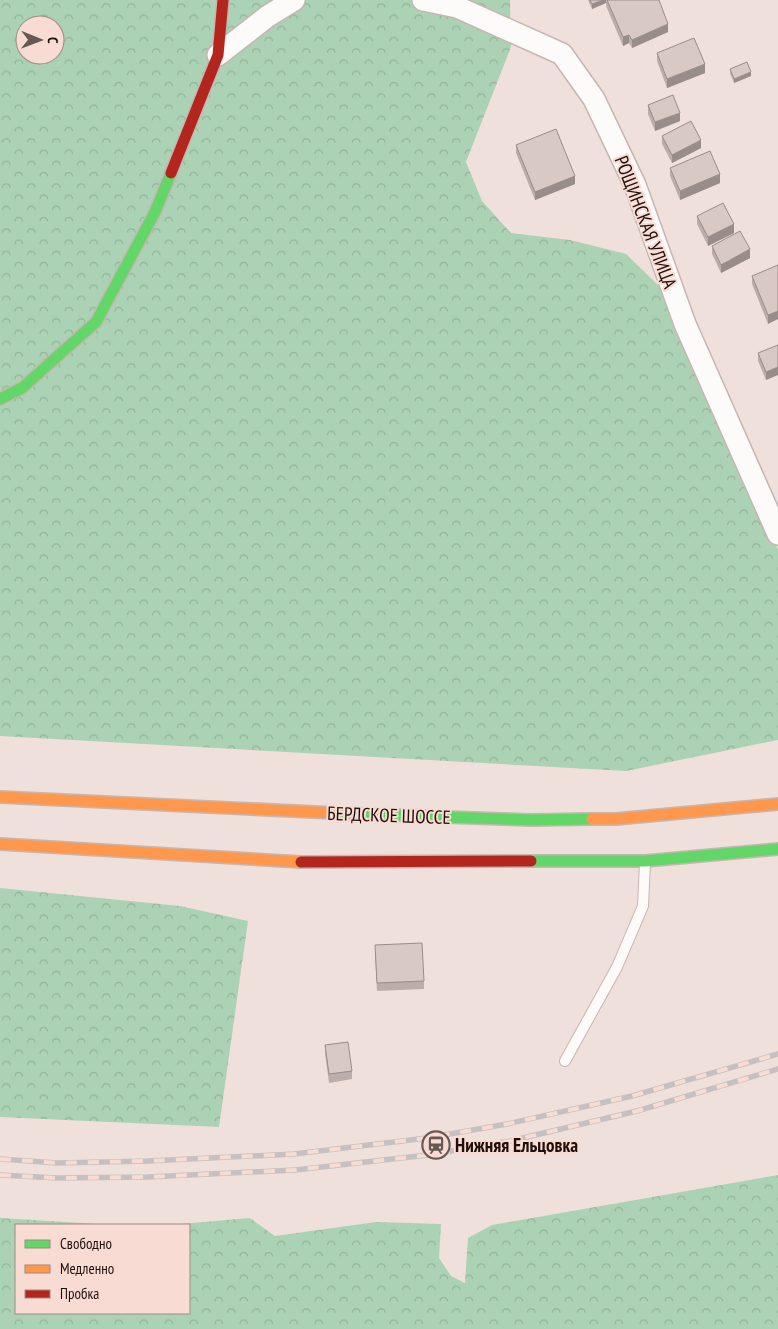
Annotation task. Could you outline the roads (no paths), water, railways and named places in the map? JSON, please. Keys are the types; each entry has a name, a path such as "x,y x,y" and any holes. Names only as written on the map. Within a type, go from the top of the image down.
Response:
{"main road":[{"path":"0,399 22,388 96,322 155,212 218,55 223,0"},
{"name":"БЕРДСКОЕ ШОССЕ","path":"0,796 286,812 532,820 616,819 778,804"},
{"path":"0,844 290,862 645,861 778,849"}],"street":[{"path":"218,55 268,16 294,0"},
{"name":"РОЩИНСКАЯ УЛИЦА","path":"423,0 457,7 562,54 594,99 636,185 685,324 778,534"}],"lane":[{"path":"565,1061 617,967 643,906 645,861"}],"railway":[{"path":"0,1159 57,1163 294,1154 427,1138 507,1124 632,1096 778,1054"},
{"path":"0,1175 57,1178 148,1177 295,1170 428,1155 510,1141 637,1111 778,1069"}],"place":[{"name":"Нижняя Ельцовка","path":"436,1145"}]}
